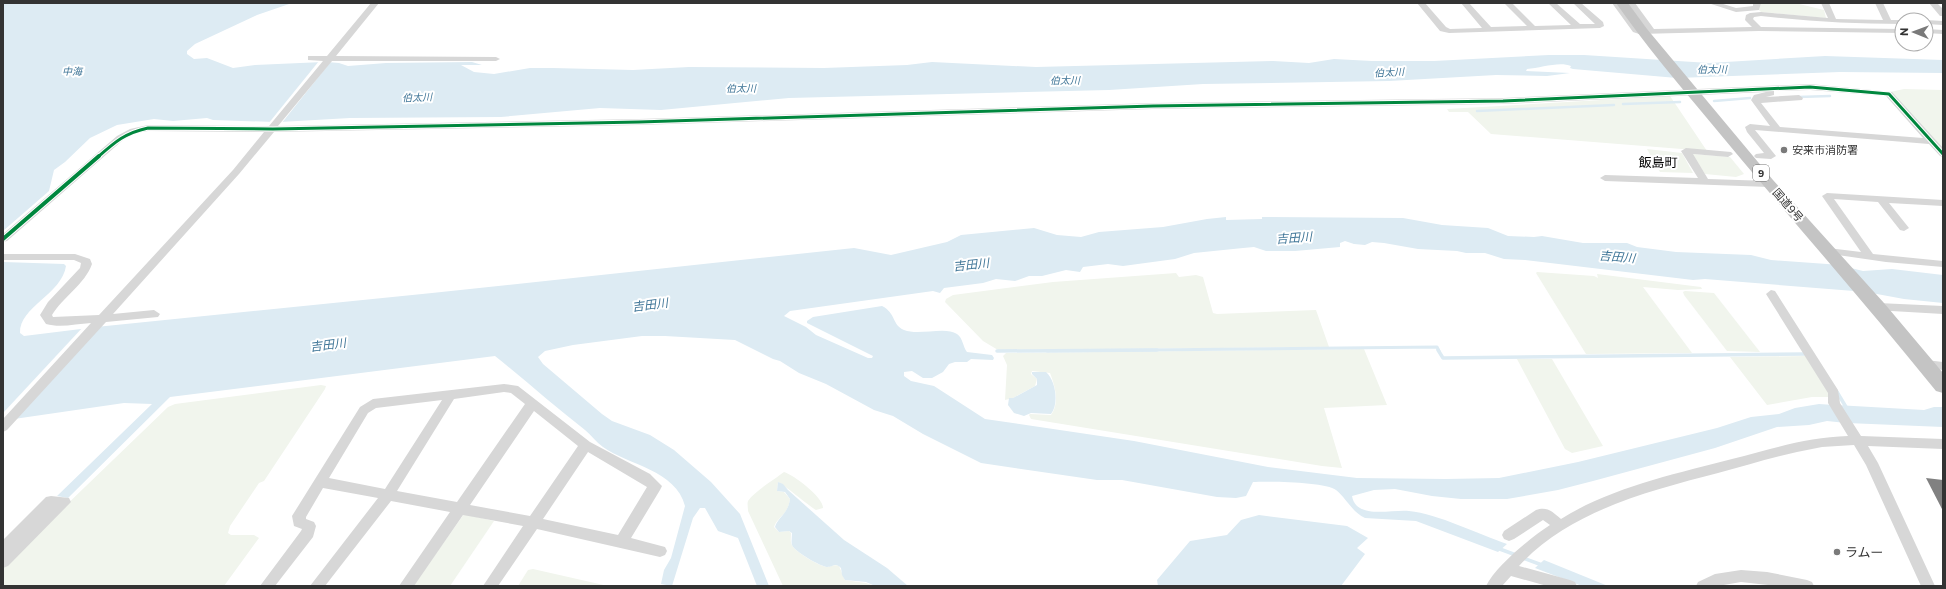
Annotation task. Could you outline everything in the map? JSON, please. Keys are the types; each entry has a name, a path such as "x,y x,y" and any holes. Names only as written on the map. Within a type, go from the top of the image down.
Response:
{"highway":[{"name":"国道9号","path":"1622,3 1769,184 1875,305 1934,365 1943,386"}],"street":[{"path":"6,424 98,321 236,172 376,3"},
{"path":"1421,3 1443,29 1448,31 1600,26 1600,24 1577,3"},
{"path":"1465,3 1489,30"},
{"path":"1508,3 1533,28"},
{"path":"1552,3 1577,26"},
{"path":"1616,3 1636,30 1646,32 1759,29 1894,30"},
{"path":"1631,3 1646,32"},
{"path":"1713,3 1738,10 1756,8 1757,3"},
{"path":"1825,3 1833,21"},
{"path":"1879,3 1888,22"},
{"path":"1933,3 1943,14"},
{"path":"1759,29 1749,20 1750,15 1761,14 1833,21 1894,22"},
{"path":"311,58 496,58"},
{"path":"3,239 120,138 133,131 148,128 273,128 640,122 1153,106 1503,101 1810,86 1889,94 1943,154"},
{"path":"1755,100 1760,96 1781,90 1782,87"},
{"path":"1755,100 1799,98"},
{"path":"1755,100 1776,128"},
{"path":"1758,156 1771,156 1749,128 1776,128 1931,141"},
{"path":"1704,181 1686,150 1728,154"},
{"path":"1605,178 1769,184"},
{"path":"1868,254 1827,197 1830,195 1943,203"},
{"path":"1880,198 1904,228"},
{"path":"1830,252 1943,264"},
{"path":"3,257 75,258 86,261 87,264 85,269 52,305 46,315 50,321 98,321 154,314"},
{"path":"1771,294 1834,393 1835,405 1872,463 1928,586"},
{"path":"1875,305 1943,310"},
{"path":"267,586 308,533 309,526 299,522 299,519 366,407 376,403 508,388 514,389 586,445 654,484 655,486 620,542"},
{"path":"317,586 388,495 448,401 449,394"},
{"path":"406,586 533,403"},
{"path":"1493,586 1510,566 1528,549 1559,525 1594,506 1661,483 1811,444 1858,441 1943,444"},
{"path":"490,586 532,522 586,445"},
{"path":"320,482 532,522 660,551"},
{"path":"3,549 64,502 56,501"},
{"path":"1509,535 1541,514 1546,514 1559,525"},
{"path":"3,562 38,521"},
{"path":"1510,566 1570,586"},
{"path":"1702,586 1731,576 1764,578 1807,586"}],"shaded area":[{"path":"1760,3 1795,3 1824,10 1826,18 1761,12 1759,10"},
{"path":"1904,89 1943,90 1943,151 1890,92"},
{"path":"1670,96 1707,151 1491,134 1468,112 1449,112 1447,109"},
{"path":"1647,149 1682,153 1693,173 1660,172"},
{"path":"1692,154 1730,157 1744,174 1736,177 1705,174"},
{"path":"1176,273 1179,277 1196,275 1203,277 1213,313 1316,310 1329,347 998,350 983,341 945,302 946,299 953,295 1053,282"},
{"path":"1536,273 1594,276 1598,278 1597,274 1701,287 1702,289 1678,290 1643,287 1692,353 1586,354"},
{"path":"1683,292 1714,293 1760,352 1727,351 1684,295"},
{"path":"1364,349 1387,405 1324,408 1342,468 1031,419 1030,414 1051,415 1054,410 1056,394 1050,373 1032,371 1031,374 1037,379 1035,386 1013,398 1005,400 1007,365 1003,356 1006,353"},
{"path":"1807,356 1828,391 1829,397 1812,397 1767,405 1730,357"},
{"path":"1517,359 1552,359 1603,446 1572,453 1565,449"},
{"path":"321,385 326,386 325,389 264,481 259,483 230,526 228,533 231,535 254,535 259,538 224,586 3,586 3,566 168,407 175,404"},
{"path":"784,472 801,482 814,493 822,504 823,508 816,510 778,482 777,491 784,492 790,499 787,509 774,527 779,532 789,531 791,533 791,541 794,548 808,558 827,567 834,565 839,566 845,580 875,586 783,586 748,511 748,501 755,493"},
{"path":"464,514 494,521 450,586 413,586"},
{"path":"533,569 608,586 518,586 528,570"}],"water":[{"name":"中海","path":"3,3 292,3 257,15 195,44 187,51 187,54 194,59 207,58 233,68 255,65 323,62 275,122 213,120 207,118 173,121 154,119 117,125 90,138 65,162 54,170 49,191 3,231"},
{"name":"伯太川","path":"1549,55 1584,55 1709,63 1825,56 1943,60 1943,73 1840,72 1677,78 1573,69 1570,68 1571,66 1561,64 1527,69 1526,71 1570,73 1547,76 1496,75 1389,81 1203,84 1109,90 789,98 661,110 600,108 501,117 350,118 280,122 327,62 339,63 348,66 386,63 472,62 482,65 461,65 474,72 494,74 530,68 633,70 689,67 824,68 907,65 932,62 1036,67 1273,61 1309,63 1334,59 1372,61 1434,61"},
{"name":"吉田川","path":"1226,217 1226,220 1262,219 1262,217 1403,218 1442,225 1488,228 1508,236 1542,236 1583,243 1627,243 1637,247 1676,252 1751,255 1771,260 1841,265 1854,291 1705,279 1693,280 1525,260 1504,259 1485,253 1418,249 1372,242 1365,245 1345,241 1340,243 1340,247 1295,251 1266,251 1254,247 1194,253 1175,259 1123,266 1108,264 1083,267 1080,272 1066,270 1042,276 1029,276 1015,281 996,279 983,283 944,288 940,293 933,291 790,311 784,316 806,327 816,335 868,358 872,358 873,356 807,323 807,321 813,317 882,306 890,312 897,325 904,330 910,332 946,331 957,334 961,338 967,352 992,355 994,358 993,360 971,359 967,362 955,362 949,364 943,372 932,378 923,378 912,371 904,372 904,376 911,381 934,386 985,419 1134,441 1268,467 1357,478 1499,478 1578,462 1717,428 1751,417 1779,414 1795,408 1819,404 1834,405 1846,423 1827,421 1809,425 1777,427 1715,448 1593,481 1558,490 1507,499 1461,499 1432,496 1395,489 1374,490 1352,496 1355,503 1360,508 1367,511 1409,511 1420,513 1445,520 1507,544 1498,552 1416,521 1365,518 1353,509 1336,490 1321,485 1283,482 1253,482 1246,496 1236,498 1217,497 1122,480 1097,480 981,463 923,434 893,416 874,410 826,384 799,373 780,361 735,340 642,336 573,345 545,351 538,357 543,364 602,414 612,421 650,435 674,450 711,482 740,514 769,586 757,586 738,538 718,531 705,508 700,508 693,518 672,586 661,584 664,570 671,558 685,506 680,494 672,484 662,476 603,447 585,430 495,356 170,397 68,498 57,496 152,404 124,403 14,419 96,327 854,248 891,255 947,242 961,235 1034,228 1057,235 1081,237 1099,232 1163,227"},
{"path":"3,262 64,264 66,266 63,276 57,285 26,316 20,333 24,336 89,328 3,420"},
{"path":"1843,266 1863,271 1892,269 1943,275 1943,303 1904,299 1866,292"},
{"path":"1032,372 1046,372 1052,381 1056,399 1051,414 1031,413 1024,416 1014,413 1008,405 1009,398 1013,398 1037,385 1037,379"},
{"path":"1836,405 1924,410 1934,407 1943,407 1943,427 1847,423"},
{"path":"778,482 783,484 844,540 887,568 908,586 875,586 866,582 845,580 839,566 824,566 808,558 794,548 792,545 792,533 789,531 779,532 775,527 785,512 790,499 785,492 777,491"},
{"path":"1259,515 1347,526 1368,538 1357,548 1365,554 1341,586 1158,586 1157,580 1190,541 1227,535 1241,520"},
{"path":"1544,560 1608,586 1582,586 1535,568"}],"pier":[{"path":"332,60 281,124 268,124 319,61"},
{"path":"89,326 3,422 3,413 83,327"}],"building":[{"path":"1926,478 1943,480 1943,511"}],"waterway":[{"path":"1798,97 1830,96"},
{"path":"1714,101 1750,98"},
{"path":"1623,104 1680,102"},
{"path":"1477,111 1614,105"},
{"path":"1125,350 1437,347 1439,351"},
{"path":"997,351 1125,350"},
{"path":"1047,351 1125,350"},
{"path":"1125,350 1157,350"},
{"path":"1438,350 1443,358 1806,354"},
{"path":"1837,392 1846,407"},
{"path":"1497,548 1516,555"},
{"path":"1523,558 1542,565"}],"cycle path":[{"path":"3,239 120,138 133,131 148,128 273,129 639,122 1153,106 1503,101 1810,87 1889,94 1943,154"}],"place":[{"name":"安来市消防署","path":"1784,150"},
{"name":"ラムー","path":"1837,552"}],"district":[{"name":"飯島町","path":"1658,162"}]}
